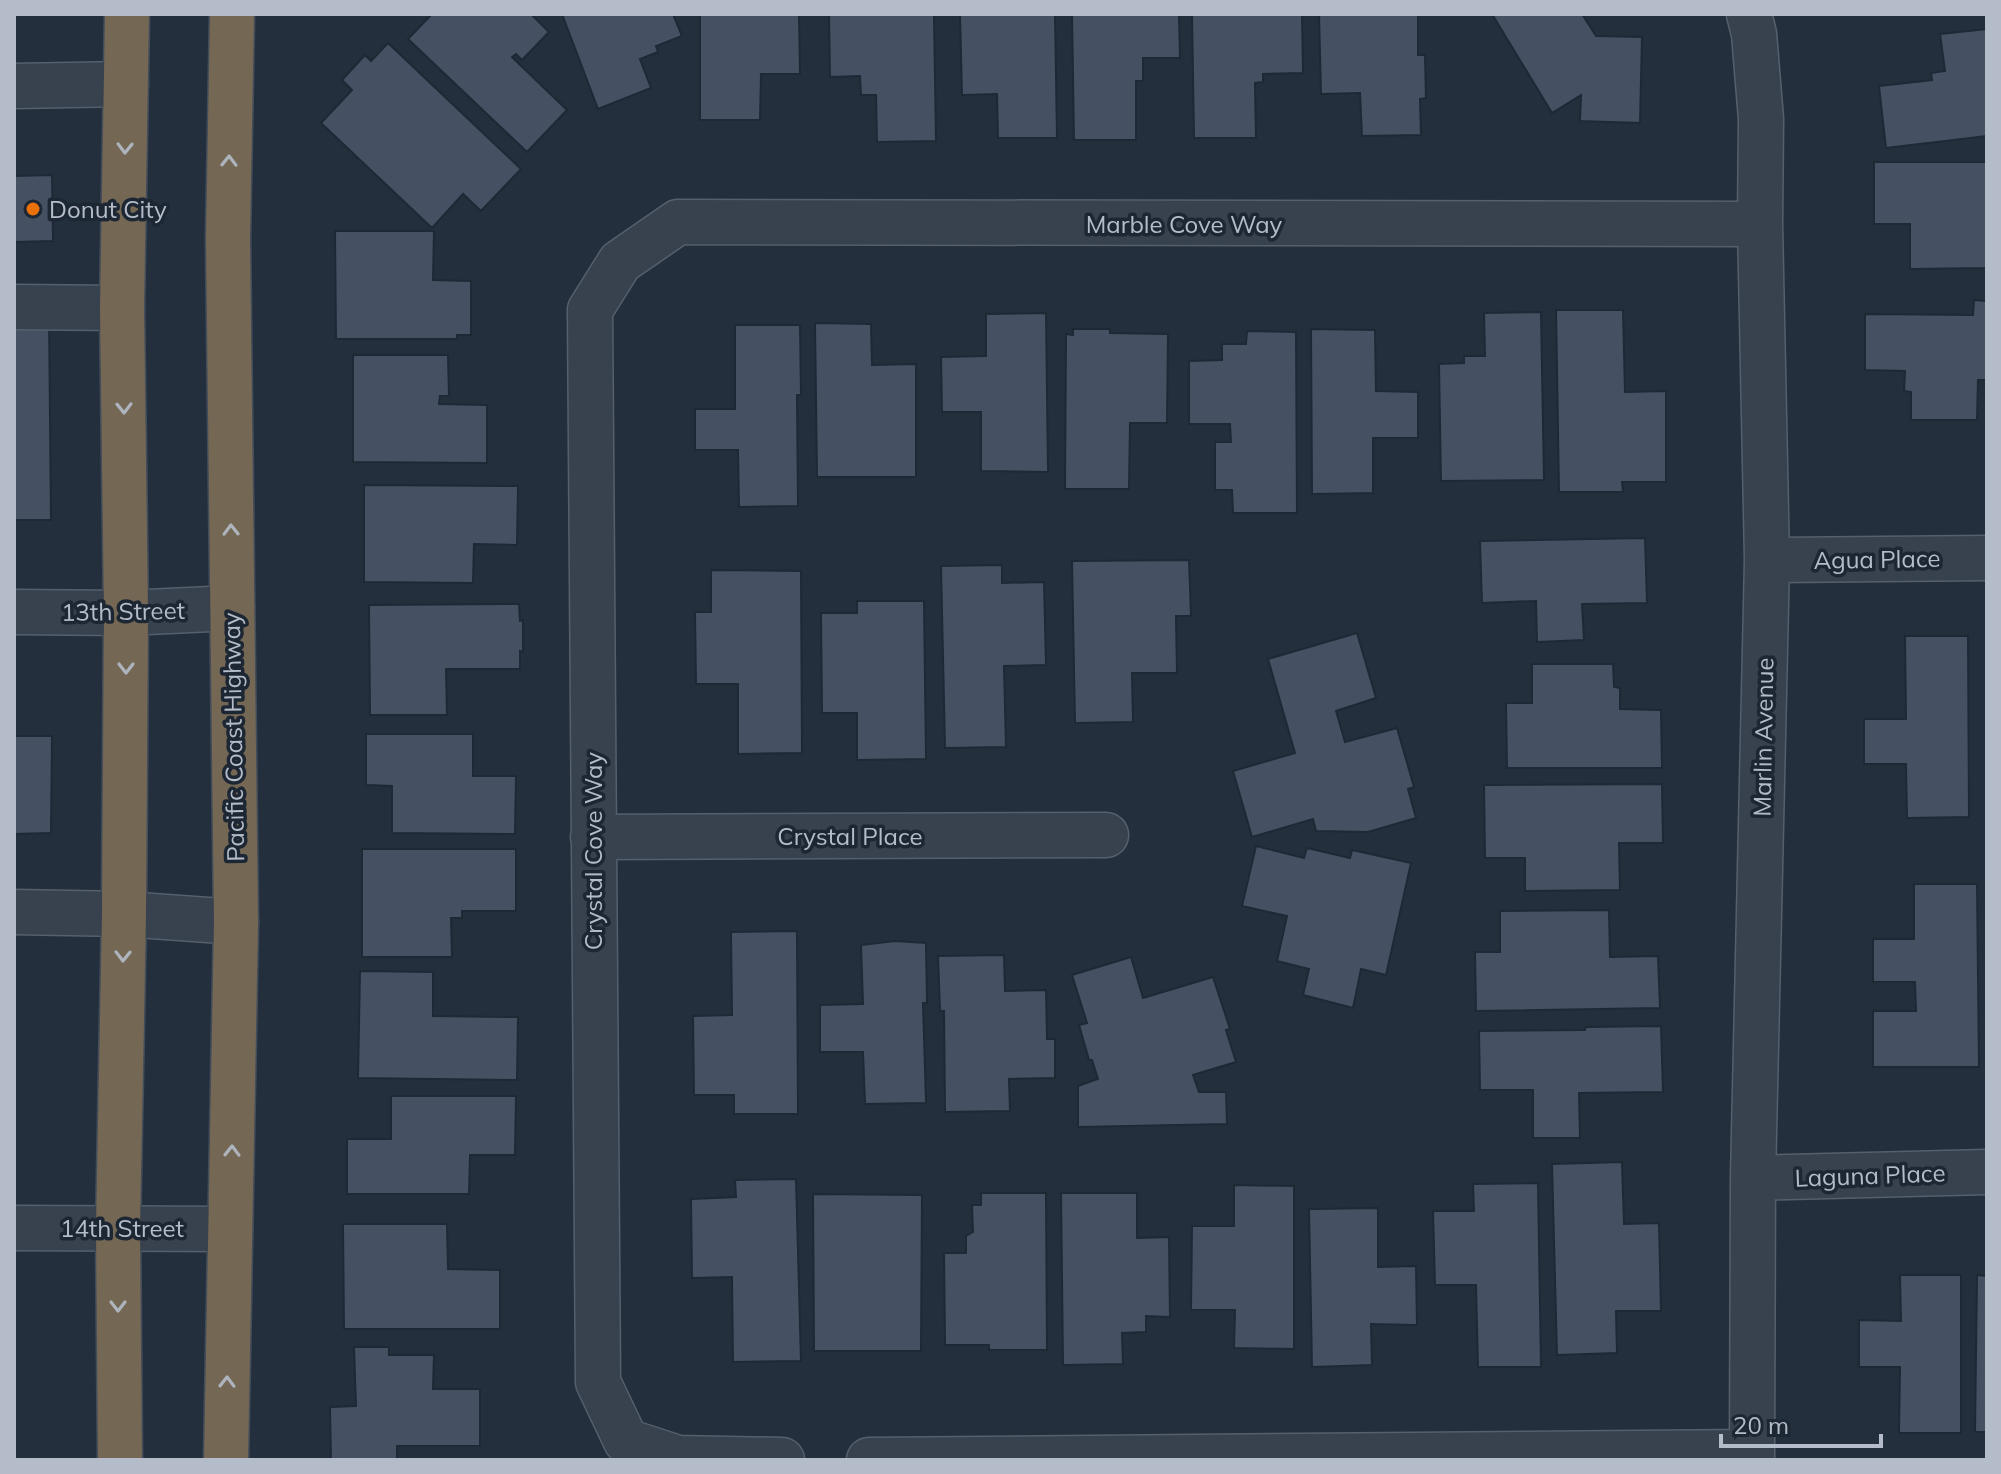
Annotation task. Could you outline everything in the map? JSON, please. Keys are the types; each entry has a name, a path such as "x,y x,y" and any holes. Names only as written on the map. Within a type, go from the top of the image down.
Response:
{"highway":[{"path":"120,1460 118,1228 126,613 122,308 127,14"},
{"name":"Pacific Coast Highway","path":"226,1460 236,922 228,239 232,14"}],"street":[{"name":"Marlin Avenue","path":"1749,14 1754,34 1761,119 1760,224 1767,560 1753,1178 1752,1456"},
{"path":"14,86 126,84"},
{"name":"Marble Cove Way","path":"620,262 678,222 1760,224"},
{"name":"Crystal Cove Way","path":"620,262 590,310 598,1382 626,1441 678,1458 782,1460"},
{"path":"14,307 122,308"},
{"name":"Agua Place","path":"1767,560 1987,558"},
{"name":"13th Street","path":"14,612 126,613 232,608"},
{"name":"Crystal Place","path":"593,837 1106,835"},
{"path":"14,912 124,914 236,922"},
{"name":"Laguna Place","path":"1753,1178 1987,1172"},
{"name":"14th Street","path":"14,1228 230,1229"},
{"path":"869,1460 1752,1456"}],"building":[{"path":"432,14 531,14 549,32 522,60 516,54 512,57 567,110 527,152 408,39"},
{"path":"562,14 673,14 682,36 656,46 658,52 640,59 651,88 598,109"},
{"path":"700,14 799,14 800,74 761,74 760,120 700,120"},
{"path":"829,14 934,14 936,141 877,142 876,95 861,95 860,76 830,77"},
{"path":"960,14 1055,14 1057,138 998,138 997,94 962,95"},
{"path":"1072,14 1179,14 1180,58 1143,58 1143,81 1136,81 1136,140 1074,140"},
{"path":"1192,14 1302,14 1303,73 1263,74 1263,82 1255,83 1256,138 1194,138"},
{"path":"1319,14 1418,14 1418,55 1425,55 1426,98 1420,99 1421,135 1362,136 1360,93 1321,94"},
{"path":"1492,14 1582,14 1596,36 1642,37 1640,123 1580,121 1581,95 1552,113"},
{"path":"1987,29 1987,136 1886,148 1879,86 1932,80 1931,73 1945,71 1940,34"},
{"path":"388,43 521,169 481,211 463,194 432,228 321,123 352,90 342,80 365,55 371,61"},
{"path":"1874,162 1987,162 1987,268 1910,269 1910,224 1874,224"},
{"name":"Donut City","path":"52,175 53,241 14,242 14,176"},
{"path":"335,231 434,231 433,280 471,281 471,335 457,335 457,339 336,339"},
{"path":"1974,300 1987,301 1987,380 1978,380 1977,420 1911,420 1911,392 1904,391 1905,371 1865,370 1865,314 1973,315"},
{"path":"1556,310 1623,310 1625,392 1666,391 1666,482 1622,482 1623,492 1559,492"},
{"path":"1541,312 1544,480 1441,481 1439,364 1464,363 1464,356 1485,356 1484,313"},
{"path":"1046,313 1048,472 981,471 981,412 942,412 941,357 986,356 986,314"},
{"path":"49,314 51,520 14,520 14,315"},
{"path":"815,323 871,324 872,365 916,364 916,477 817,477"},
{"path":"735,325 800,325 798,506 739,507 738,450 695,450 695,409 735,409"},
{"path":"1073,329 1168,334 1167,423 1130,423 1129,489 1065,489 1066,334 1073,335"},
{"path":"1311,329 1375,330 1376,391 1418,392 1418,438 1373,438 1373,493 1312,494"},
{"path":"1247,331 1296,332 1297,513 1233,513 1232,490 1215,490 1215,442 1231,442 1230,424 1189,424 1189,361 1222,360 1222,344 1246,344"},
{"path":"353,355 448,355 449,396 440,396 439,404 487,405 487,463 353,462"},
{"path":"364,485 518,486 517,545 474,544 473,583 364,582"},
{"path":"1645,538 1647,603 1582,604 1584,640 1537,642 1536,601 1482,603 1480,541"},
{"path":"1189,560 1191,616 1176,616 1177,673 1132,673 1133,722 1075,723 1072,561"},
{"path":"1002,565 1002,583 1044,582 1046,665 1004,666 1006,747 945,748 941,566"},
{"path":"711,570 801,571 802,753 738,754 738,684 696,684 695,612 711,612"},
{"path":"857,601 924,601 926,759 857,760 857,713 822,713 821,613 857,613"},
{"path":"519,604 520,621 523,620 520,669 446,669 447,715 370,715 369,605"},
{"path":"1357,633 1376,698 1336,711 1345,742 1397,728 1414,787 1408,789 1416,818 1368,832 1316,831 1313,819 1252,837 1233,771 1295,753 1268,659"},
{"path":"1905,636 1968,636 1969,817 1907,818 1906,764 1864,764 1864,719 1906,719"},
{"path":"1532,664 1613,664 1614,687 1620,688 1620,709 1661,710 1662,768 1507,768 1506,703 1532,703"},
{"path":"366,734 473,734 473,776 516,776 515,834 392,833 392,786 366,785"},
{"path":"14,736 52,736 51,833 14,834"},
{"path":"1662,784 1663,843 1619,843 1620,890 1525,891 1525,858 1485,858 1484,785"},
{"path":"1256,846 1304,858 1307,848 1350,858 1352,850 1411,863 1386,975 1361,969 1353,1008 1303,995 1309,969 1277,961 1287,916 1242,906"},
{"path":"362,849 516,849 516,911 462,911 462,918 451,918 452,957 362,957"},
{"path":"1914,884 1977,884 1979,1067 1873,1067 1873,1011 1916,1011 1915,982 1873,982 1873,939 1914,939"},
{"path":"1609,910 1610,957 1658,956 1660,1008 1476,1011 1475,952 1500,952 1500,911"},
{"path":"797,931 798,1114 734,1114 734,1095 694,1095 693,1016 732,1015 731,932"},
{"path":"895,941 926,943 927,1003 923,1003 926,1103 865,1104 863,1052 820,1052 820,1005 863,1004 861,945"},
{"path":"1004,955 1005,991 1046,990 1047,1039 1055,1039 1055,1078 1009,1079 1010,1111 945,1112 944,1011 940,1011 938,956"},
{"path":"1131,957 1143,998 1213,977 1230,1029 1226,1030 1236,1062 1193,1075 1199,1092 1226,1092 1227,1124 1078,1127 1078,1086 1098,1079 1079,1025 1087,1023 1072,975"},
{"path":"360,971 433,972 433,1016 518,1017 517,1080 358,1078"},
{"path":"1661,1026 1663,1092 1579,1093 1580,1138 1533,1138 1533,1090 1480,1090 1479,1031"},
{"path":"391,1096 516,1096 515,1155 470,1155 469,1194 347,1194 347,1139 391,1139"},
{"path":"1622,1162 1624,1224 1659,1223 1661,1311 1616,1311 1617,1353 1557,1355 1552,1164"},
{"path":"796,1179 801,1361 733,1362 732,1277 692,1278 691,1199 736,1197 735,1180"},
{"path":"1538,1183 1541,1367 1478,1367 1476,1285 1435,1285 1433,1211 1474,1211 1473,1184"},
{"path":"1234,1185 1294,1186 1294,1349 1234,1348 1235,1310 1191,1310 1192,1226 1234,1226"},
{"path":"981,1193 1046,1193 1047,1350 989,1350 989,1345 945,1345 944,1253 966,1253 966,1236 973,1232 972,1205 981,1205"},
{"path":"1061,1193 1137,1193 1137,1238 1169,1237 1170,1317 1146,1316 1146,1332 1122,1333 1123,1364 1063,1365"},
{"path":"813,1194 922,1195 921,1351 814,1351"},
{"path":"1378,1208 1378,1267 1416,1266 1417,1325 1371,1324 1372,1365 1312,1367 1309,1209"},
{"path":"343,1224 447,1224 448,1269 500,1270 500,1329 344,1329"},
{"path":"1900,1275 1961,1275 1961,1433 1899,1433 1900,1367 1859,1367 1859,1320 1901,1321"},
{"path":"1977,1275 1987,1276 1987,1432 1975,1432"},
{"path":"354,1347 389,1347 389,1355 434,1355 433,1389 480,1389 480,1446 397,1446 397,1460 331,1460 330,1407 356,1406"}],"place":[{"name":"Donut City","path":"33,209"}]}
